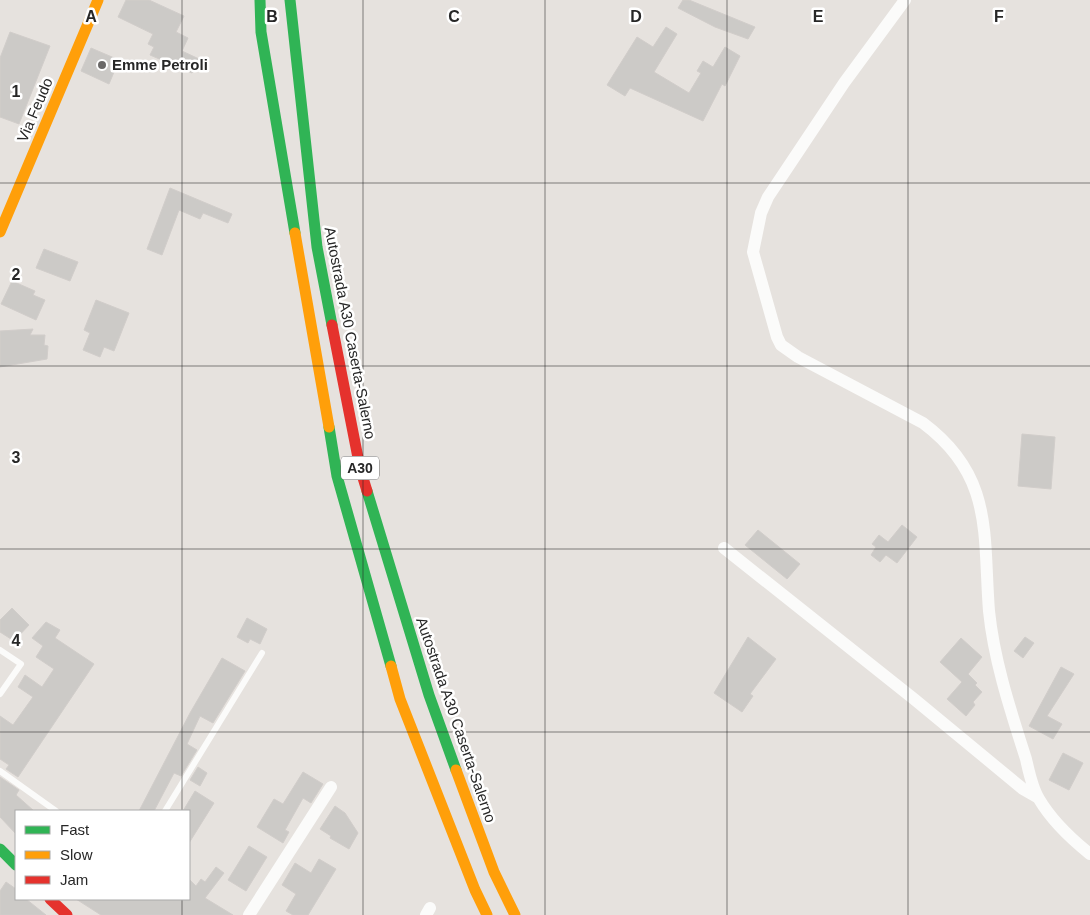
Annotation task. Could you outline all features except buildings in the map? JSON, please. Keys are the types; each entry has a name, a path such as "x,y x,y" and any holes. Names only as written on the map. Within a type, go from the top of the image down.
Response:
{"main road":[{"name":"Via Feudo","path":"0,232 98,0"},
{"name":"A30","path":"260,0 261,32 337,476 400,699 475,890 487,915"},
{"name":"Autostrada A30 Caserta-Salerno","path":"290,0 316,247 360,468 429,695 494,872 515,915"},
{"path":"0,849 15,864"},
{"path":"51,900 67,915"}],"street":[{"path":"905,0 844,83 768,197 761,213 753,252 756,271 781,345 798,357 923,423 941,436 956,455 974,485 985,524 990,613 998,657 1009,707 1037,797"},
{"path":"724,548 914,699 1023,789 1037,797 1071,839 1090,854"},
{"path":"249,915 331,788"}],"lane":[{"path":"0,650 21,664 0,694"},
{"path":"166,810 262,653"},
{"path":"0,772 55,810"}],"traffic: fast":[{"path":"260,0 261,32 295,233"},
{"path":"290,0 317,247 332,325"},
{"path":"329,427 337,476 391,666"},
{"path":"367,491 429,695 456,770"},
{"path":"0,849 15,864"}],"traffic: slow":[{"path":"0,232 98,0"},
{"path":"295,233 329,427"},
{"path":"391,666 400,699 475,890 487,915"},
{"path":"456,770 494,872 515,915"}],"traffic: jam":[{"path":"332,325 360,468 367,491"},
{"path":"51,900 67,915"}],"place":[{"name":"Emme Petroli","path":"102,65"}]}
